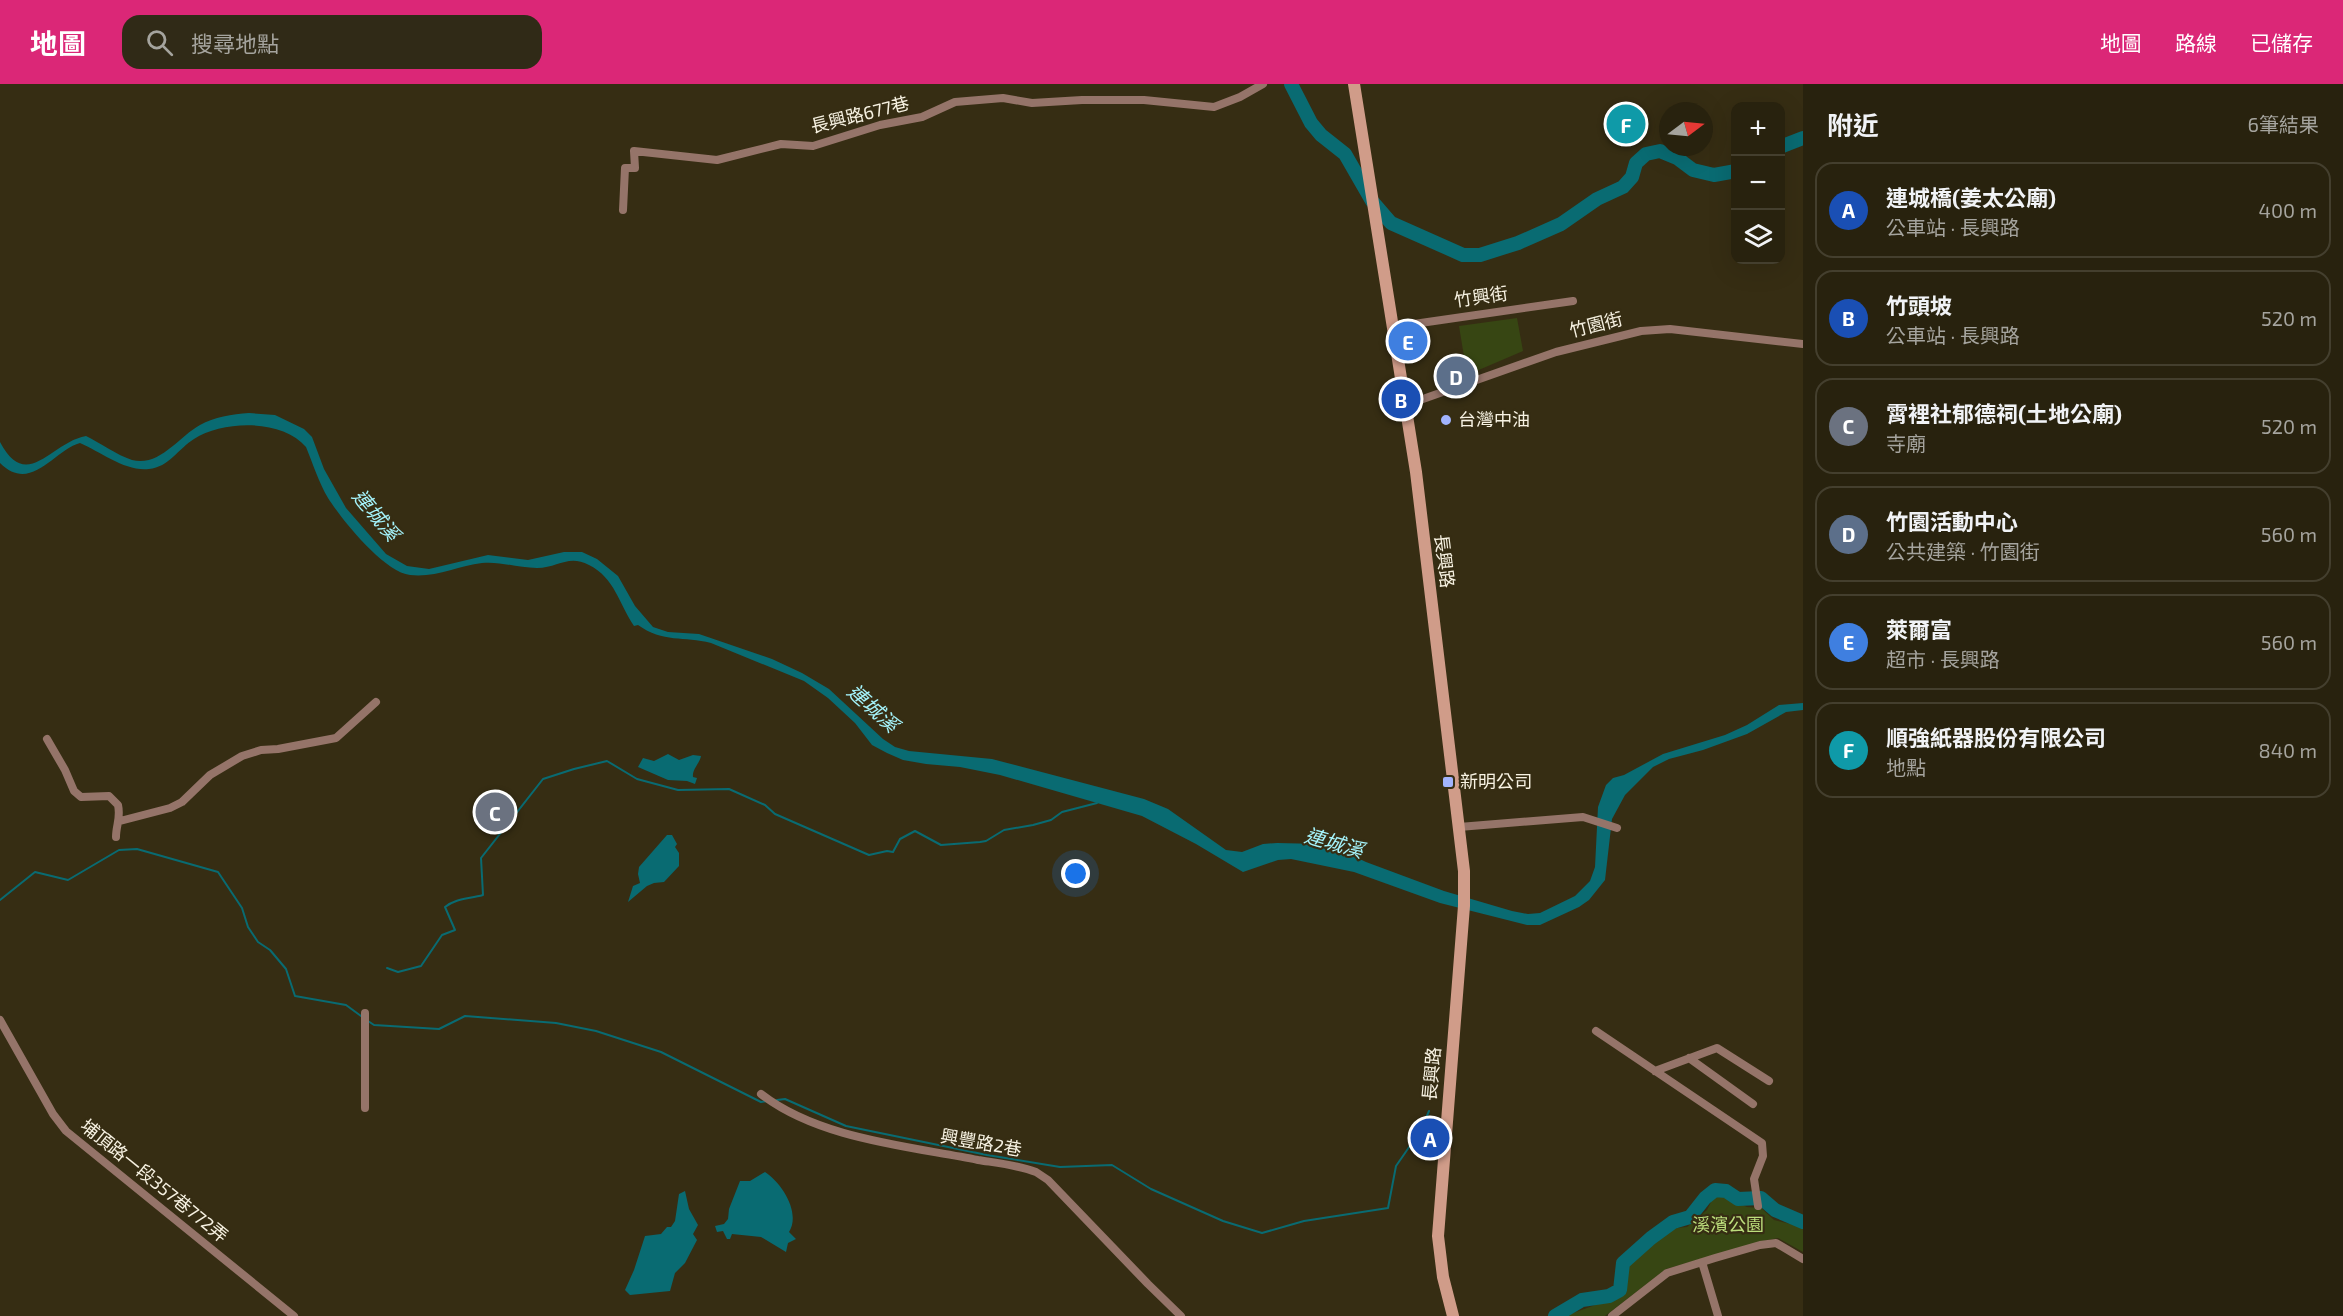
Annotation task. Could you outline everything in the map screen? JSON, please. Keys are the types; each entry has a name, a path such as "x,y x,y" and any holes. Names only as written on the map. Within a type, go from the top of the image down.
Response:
{"main road":[{"name":"長興路","path":"1354,84 1406,405 1459,827 1464,903 1438,1236 1443,1277 1453,1316"}],"street":[{"name":"長興路677巷","path":"623,210 625,168 635,168 634,150 717,160 781,144 813,146 880,125 922,117 955,102 1003,98 1032,103 1144,100 1214,107 1240,97 1263,84"},
{"name":"竹興街","path":"1394,327 1573,302"},
{"name":"竹園街","path":"1406,405 1556,352 1641,331 1670,329 1803,344"},
{"path":"120,821 170,808 182,802 210,775 242,756 261,750 336,738 376,702"},
{"path":"47,739 74,791 81,797 109,796 118,805 120,821 116,828 116,837"},
{"path":"1459,827 1583,817 1617,828"},
{"path":"365,1013 365,1108"},
{"name":"埔頂路一段357巷772弄","path":"0,1020 52,1114 66,1131 294,1316"},
{"path":"1596,1031 1761,1143 1763,1156 1754,1179 1758,1206"},
{"path":"1655,1071 1717,1048 1769,1081"},
{"path":"1689,1058 1753,1104"},
{"name":"興豐路2巷","path":"761,1094 789,1112 831,1129 878,1141 1027,1168 1036,1172 1048,1180 1182,1316"},
{"path":"1612,1316 1667,1273 1702,1262 1768,1243 1776,1243 1803,1259"},
{"path":"1702,1262 1718,1316"}],"green space":[{"path":"1517,318 1523,351 1467,375 1459,326"},
{"name":"溪濱公園","path":"1718,1195 1747,1207 1761,1208 1774,1220 1803,1227 1803,1252 1778,1238 1763,1241 1666,1269 1605,1316 1565,1316 1620,1296 1625,1288 1624,1275 1629,1266 1666,1229 1687,1227 1707,1210 1714,1196"}],"water":[{"path":"249,413 275,415 304,429 312,437 324,469 346,508 386,554 407,566 429,569 488,555 528,560 564,552 582,552 597,559 618,576 635,606 653,627 668,632 699,634 772,659 802,673 829,689 883,739 895,747 909,751 992,759 1144,799 1168,809 1226,850 1242,852 1263,844 1277,843 1320,844 1324,848 1343,851 1444,891 1512,911 1528,914 1540,913 1575,896 1590,881 1595,867 1598,807 1606,785 1613,778 1624,775 1663,754 1725,735 1747,725 1779,705 1803,703 1803,710 1786,712 1747,734 1703,750 1669,759 1653,767 1625,795 1612,819 1605,880 1589,900 1579,907 1540,925 1527,925 1440,903 1354,872 1291,859 1278,860 1243,872 1142,816 1000,775 903,760 887,753 872,745 855,723 828,698 804,681 711,643 665,637 647,631 638,625 634,626 611,584 598,570 582,562 569,561 537,568 482,563 419,575 400,572 388,565 364,544 343,519 328,498 306,447 283,431 252,425 221,428 194,439 162,465 149,469 123,464 80,443 32,472 22,474 11,471 0,463 0,442 10,457 20,463 30,464 73,440 86,436 132,460 142,461 160,455 205,422 223,416"},
{"path":"668,754 679,760 693,755 701,756 693,774 693,777 697,778 695,784 668,780 638,767 643,758 654,761"},
{"path":"667,835 672,835 677,844 675,847 679,853 679,866 664,882 647,886 628,902 633,886 640,883 639,867"},
{"path":"765,1172 778,1183 791,1208 793,1216 789,1232 796,1239 788,1243 786,1252 761,1237 732,1234 730,1239 727,1239 723,1231 717,1232 715,1226 724,1224 728,1219 729,1209 740,1181 750,1181"},
{"path":"685,1191 689,1209 698,1225 693,1234 697,1240 685,1263 675,1273 670,1291 630,1295 625,1290 645,1236 661,1234 667,1227 671,1227 675,1221 679,1194"}],"waterway":[{"path":"1291,84 1311,123 1321,135 1345,154 1372,201 1391,223 1463,255 1480,255 1518,243 1561,224 1597,199 1623,187 1632,177 1636,163 1646,154 1660,151 1677,158 1693,170 1714,175 1731,172"},
{"path":"1785,145 1803,138"},
{"path":"387,968 398,972 421,966 442,935 455,930 445,907 458,900 483,895 481,858 543,779 607,761 637,779 678,790 729,789 765,805 775,814 869,855 893,852 900,839 915,831 941,845 980,842 1004,830 1051,820 1062,812 1097,803"},
{"path":"0,900 35,872 68,880 119,850 137,849 218,872 242,908 248,927 258,942 270,950 286,969 295,996 346,1005 361,1016"},
{"path":"368,1021 374,1025 439,1029 465,1016 556,1023 596,1031 661,1052 761,1102 768,1101"},
{"path":"777,1100 785,1099 846,1126 987,1155 1060,1167 1112,1165 1151,1189 1223,1221 1262,1233 1304,1221 1388,1208 1396,1166 1421,1130 1429,1111"},
{"path":"1555,1316 1582,1300 1609,1296 1620,1290 1623,1263 1673,1222 1690,1217 1705,1198 1715,1190 1726,1191 1738,1199 1761,1198 1775,1210 1803,1222"}],"place":[{"name":"順強紙器股份有限公司","path":"1626,124"},
{"name":"萊爾富","path":"1408,341"},
{"name":"竹園活動中心","path":"1456,376"},
{"name":"竹頭坡","path":"1401,399"},
{"name":"台灣中油","path":"1446,420"},
{"name":"新明公司","path":"1448,782"},
{"name":"霄裡社郁德祠(土地公廟)","path":"495,812"},
{"name":"連城橋(姜太公廟)","path":"1430,1138"}],"water label":[{"name":"連城溪","path":"376,515"},
{"name":"連城溪","path":"873,708"},
{"name":"連城溪","path":"1334,843"}]}
